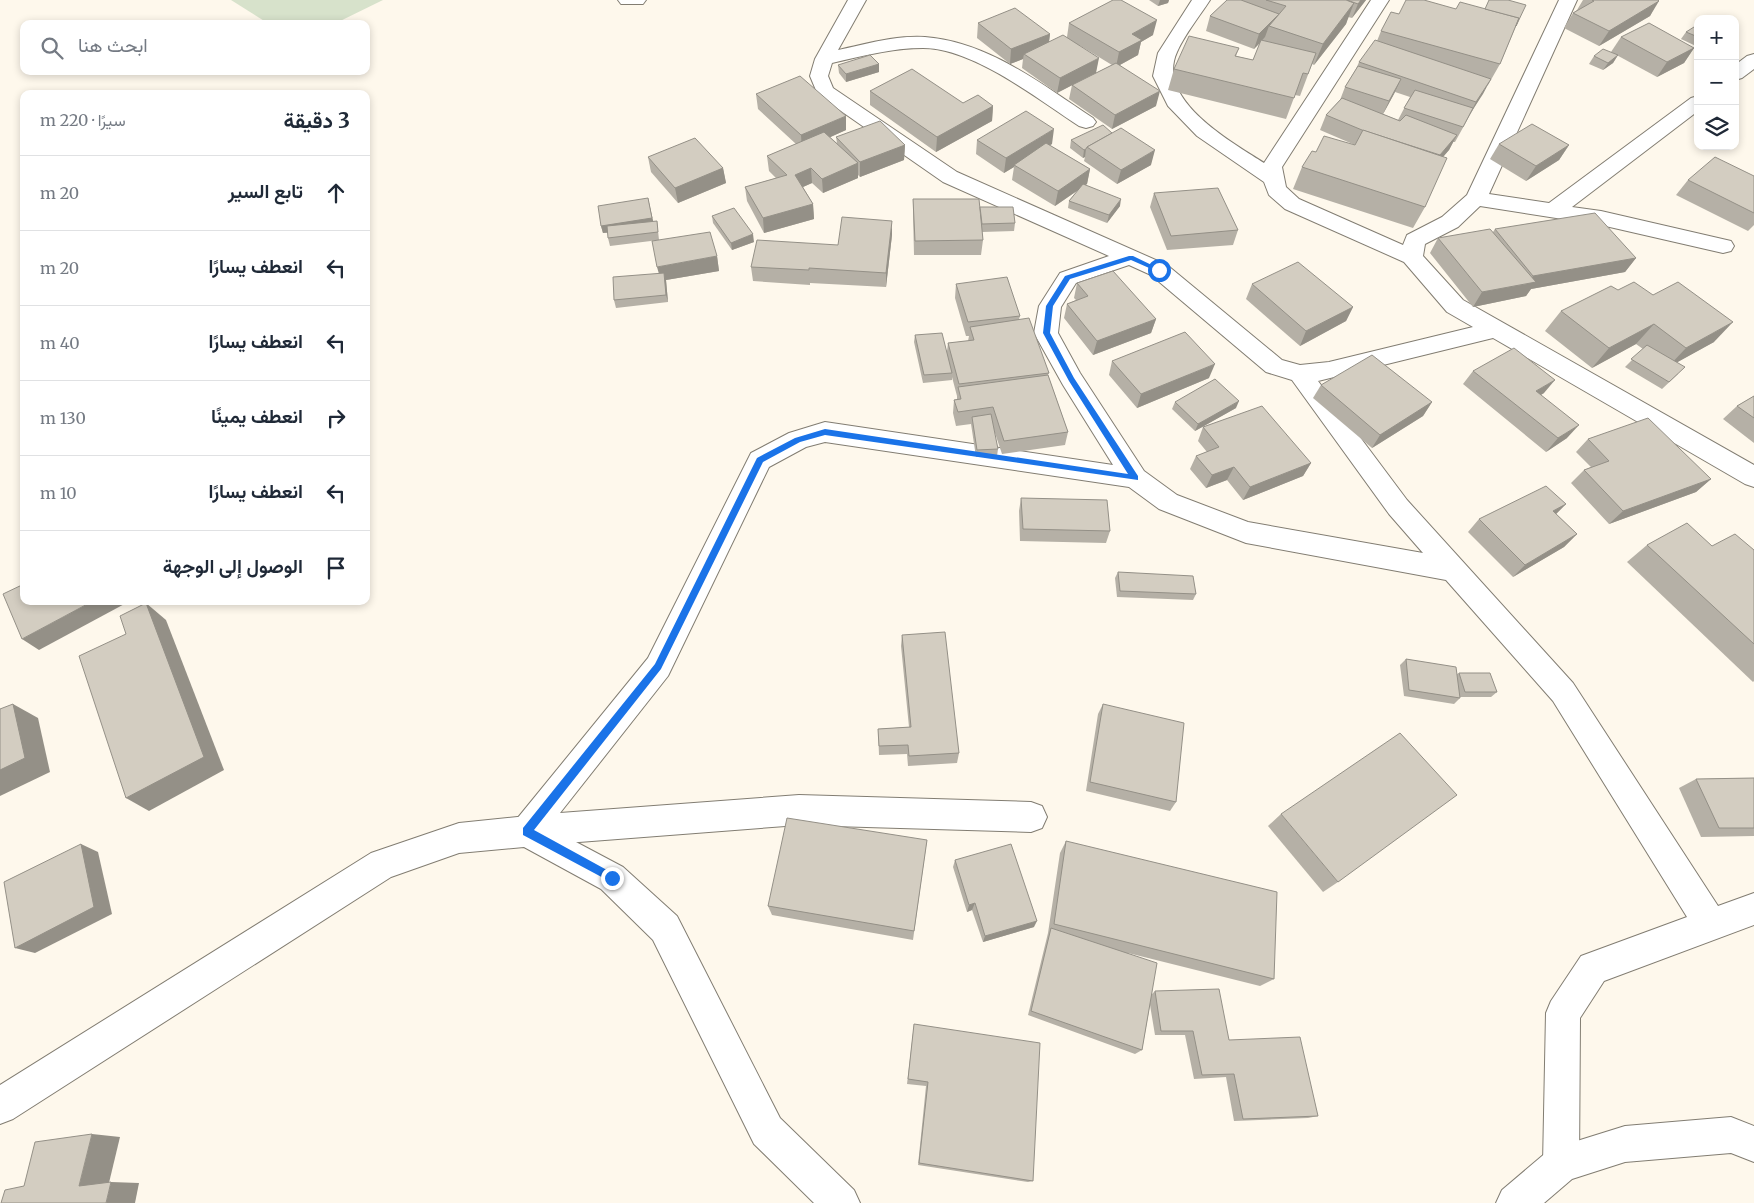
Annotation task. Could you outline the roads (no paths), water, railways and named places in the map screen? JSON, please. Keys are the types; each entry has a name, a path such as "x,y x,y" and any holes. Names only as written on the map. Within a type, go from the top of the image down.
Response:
{"street":[{"path":"627,0 637,0"},
{"path":"857,0 824,59 819,76 825,91 950,177 1159,270 1274,366 1300,374 1329,371 1494,330"},
{"path":"1201,0 1167,53 1162,76 1175,102 1204,132 1275,180"},
{"path":"1380,0 1272,167 1276,190 1292,204 1412,257 1455,306 1754,477"},
{"path":"1412,257 1415,240 1450,222 1476,199 1568,0"},
{"path":"824,59 875,47 924,42 961,48 1011,73 1086,122"},
{"path":"1739,71 1754,60"},
{"path":"1552,211 1694,105"},
{"path":"1476,199 1602,218 1723,246"},
{"path":"1131,257 1068,278 1050,306 1046,333 1071,379 1135,478 1168,502 1246,532 1454,570"},
{"path":"1300,374 1398,507 1563,692 1711,924"},
{"path":"527,831 658,667 760,460 798,440 825,432 1135,478"},
{"path":"0,1106 382,864 459,838 799,810 1031,817"},
{"path":"527,831 612,878 665,928 767,1131 841,1203"},
{"path":"1562,1164 1562,1013 1593,968 1754,909"},
{"path":"1514,1203 1562,1164 1625,1144 1731,1135 1754,1144"}]}
